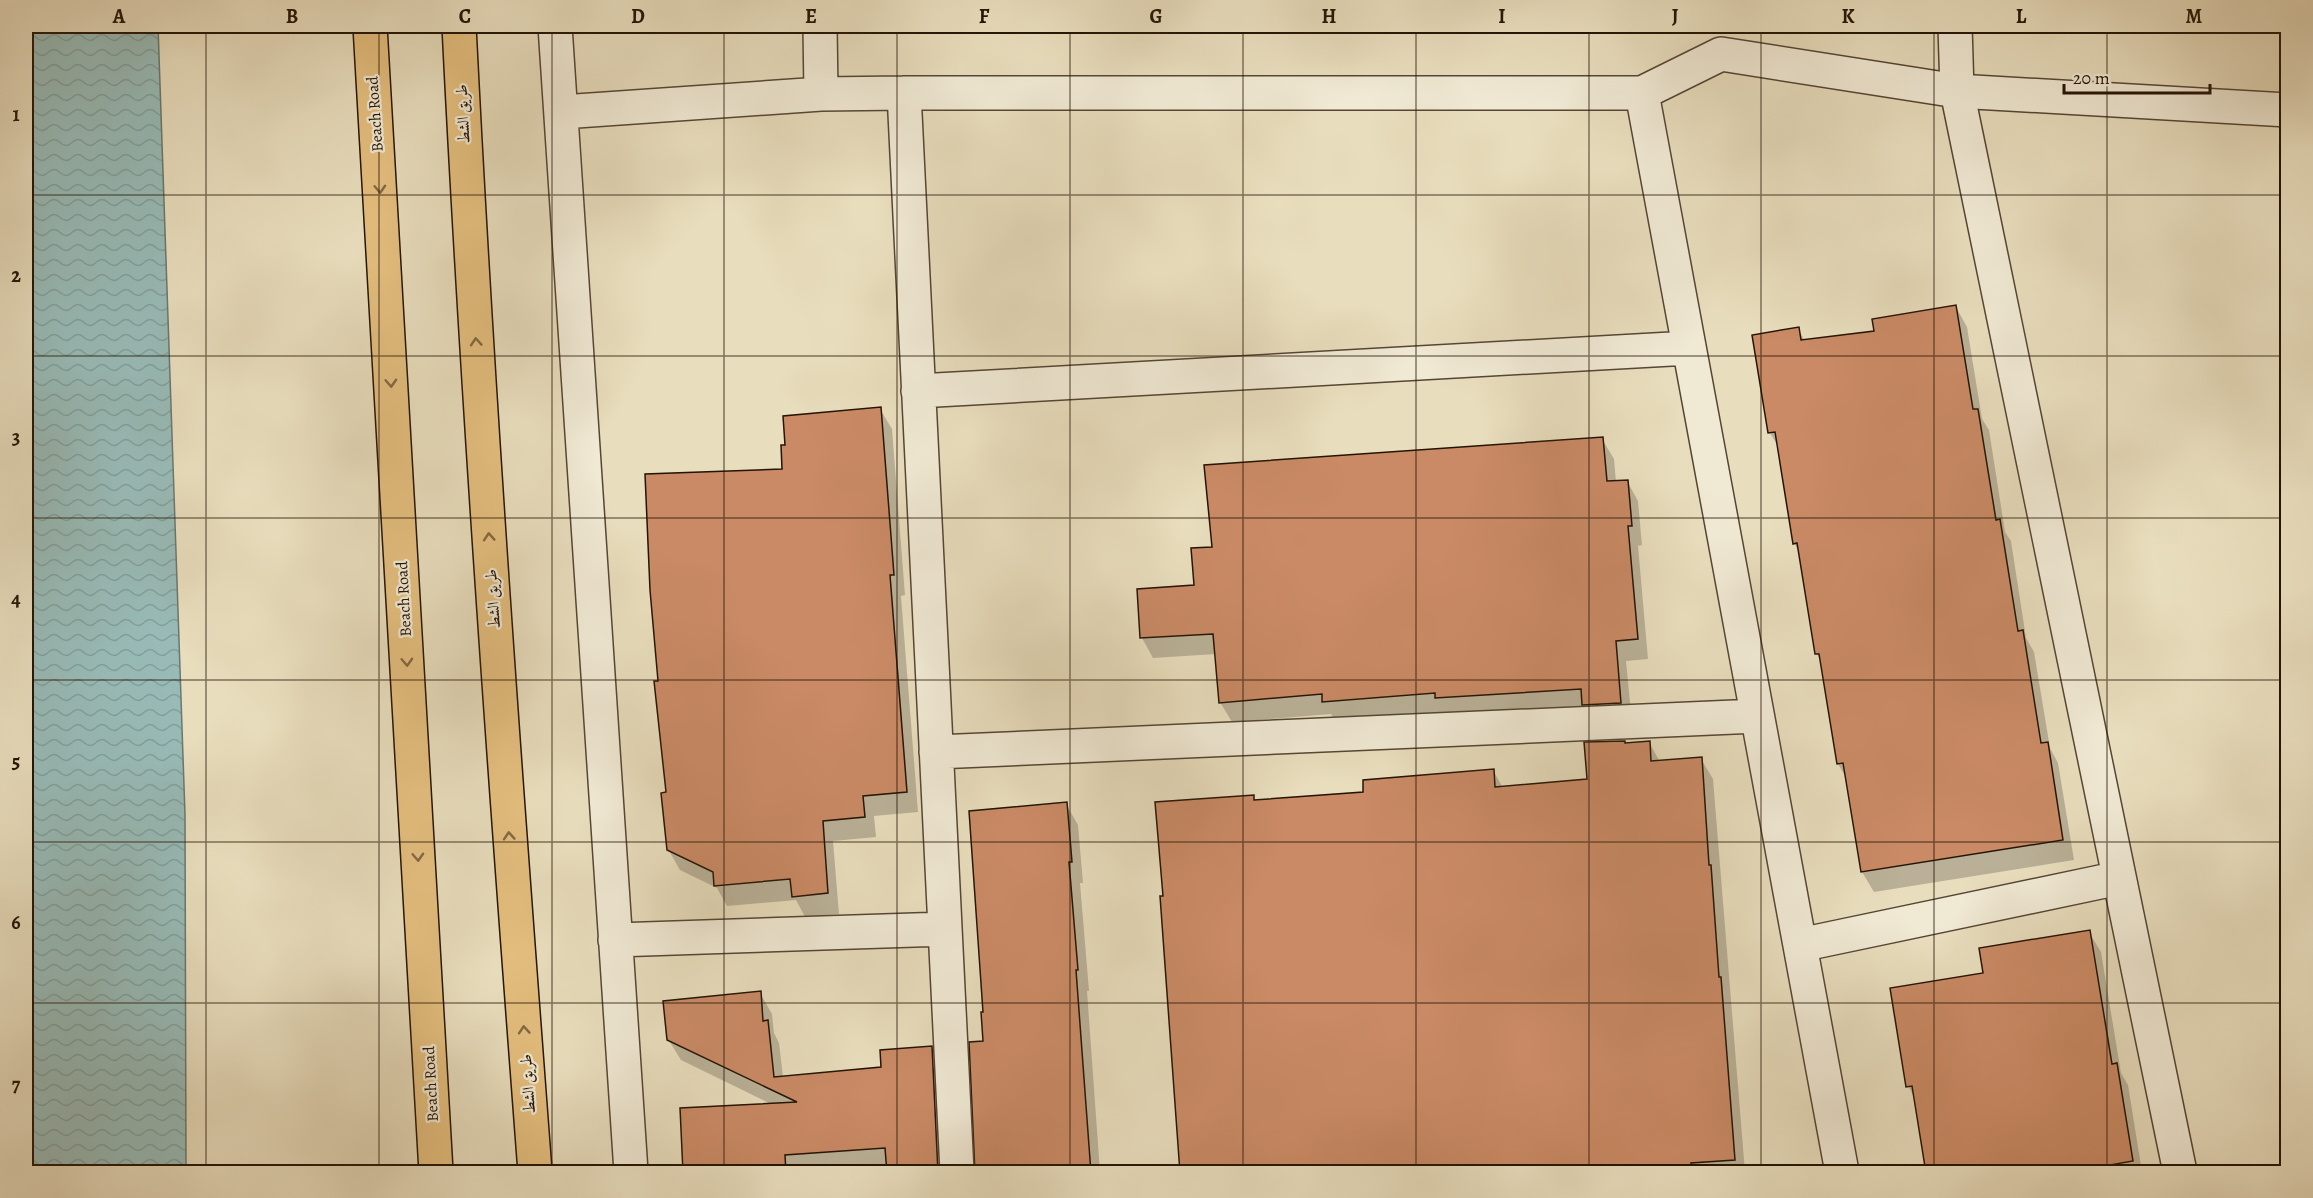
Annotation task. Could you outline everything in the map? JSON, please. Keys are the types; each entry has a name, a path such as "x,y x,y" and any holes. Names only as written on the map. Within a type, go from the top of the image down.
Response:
{"main road":[{"name":"Beach Road","path":"370,26 436,1173"},
{"name":"طريق الشط","path":"459,26 469,223 505,780 535,1173"}],"street":[{"path":"555,26 631,1173"},
{"path":"820,26 821,94"},
{"path":"1955,26 1957,91 2180,1173"},
{"path":"562,112 821,94 1641,93 1720,40 1957,91 2288,110"},
{"path":"904,93 957,1173"},
{"path":"1641,93 1842,1173"},
{"path":"918,391 1689,348"},
{"path":"936,752 1757,716"},
{"path":"1800,945 2119,878"},
{"path":"615,940 945,929"}],"water":[{"path":"26,26 158,26 185,815 186,1172 26,1172"}],"building":[{"path":"1956,305 1973,409 1978,409 1996,520 2000,519 2018,631 2023,630 2041,743 2048,742 2063,840 1861,872 1843,763 1837,764 1819,654 1815,654 1797,543 1793,544 1775,432 1768,433 1752,335 1799,327 1801,340 1874,331 1872,319"},
{"path":"881,407 894,575 890,575 907,792 863,796 865,817 823,821 828,893 792,897 790,879 714,886 713,872 667,850 661,793 666,792 654,681 658,681 650,590 645,474 782,469 781,445 785,445 783,416"},
{"path":"1603,437 1607,481 1628,480 1632,526 1628,526 1638,639 1616,641 1621,703 1582,705 1581,689 1435,698 1435,693 1322,702 1322,694 1219,703 1213,634 1140,638 1137,589 1194,585 1191,548 1212,547 1204,465"},
{"path":"1625,741 1625,743 1650,741 1651,761 1702,757 1709,865 1711,865 1719,977 1721,977 1735,1160 1691,1163 1692,1173 1533,1173 1532,1168 1482,1173 1180,1173 1155,802 1254,795 1254,800 1363,792 1363,780 1494,769 1495,787 1587,779 1584,742"},
{"path":"1067,802 1072,862 1069,862 1091,1173 975,1173 969,1042 983,1041 981,1012 983,1012 969,811"},
{"path":"2090,930 2112,1064 2117,1063 2133,1161 2065,1173 1926,1173 1912,1086 1906,1087 1890,988 1983,973 1979,948"},
{"path":"761,991 763,1021 768,1020 774,1077 881,1067 880,1050 932,1046 938,1173 887,1173 885,1148 785,1155 786,1173 683,1173 680,1108 797,1102 667,1040 663,1001"}]}
